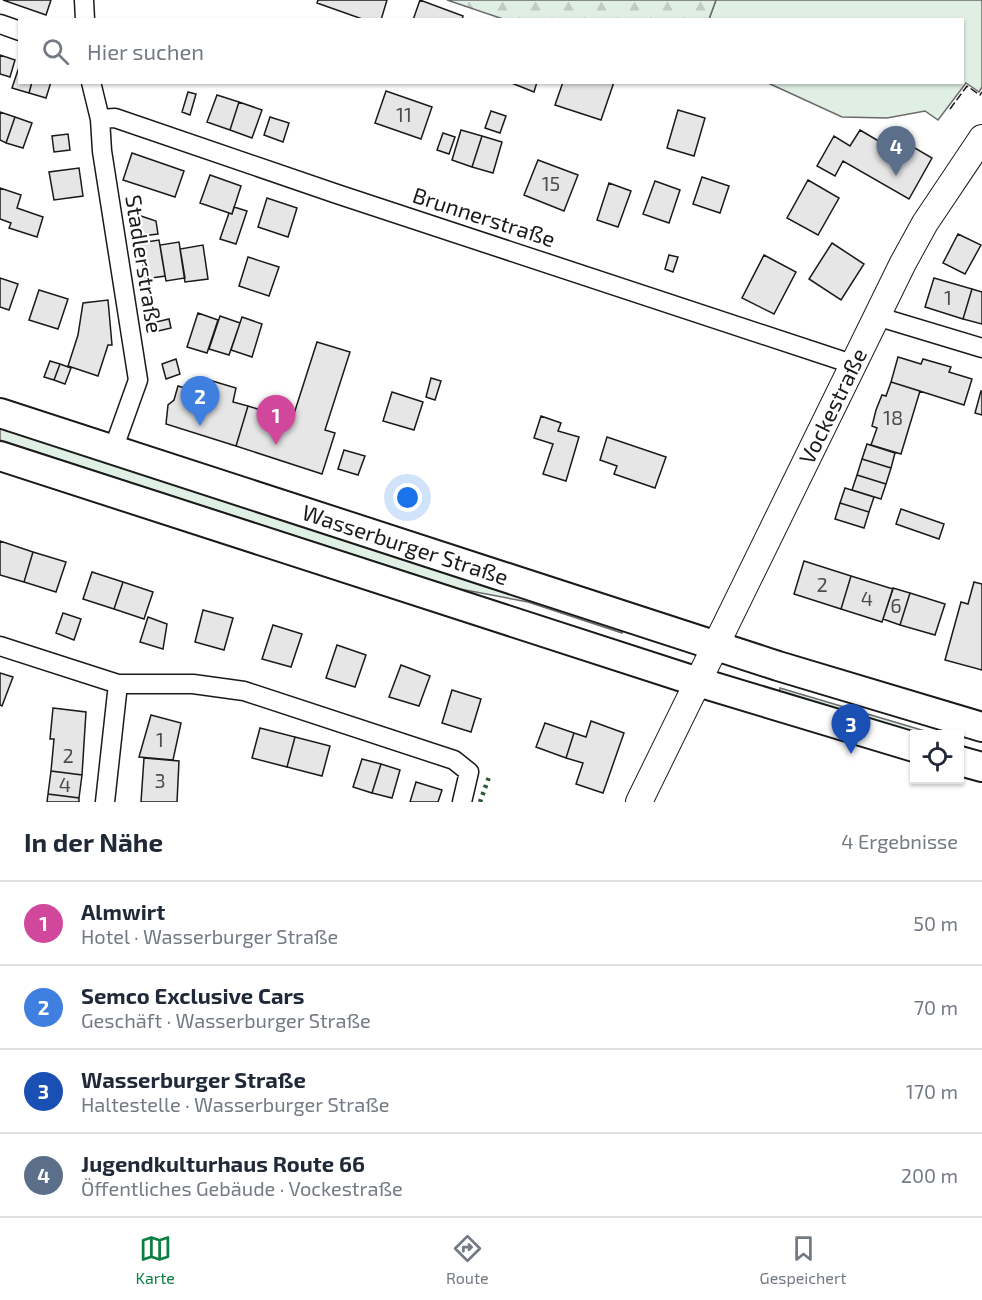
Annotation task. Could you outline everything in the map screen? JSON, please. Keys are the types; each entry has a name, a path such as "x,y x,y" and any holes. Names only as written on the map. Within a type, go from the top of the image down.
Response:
{"main road":[{"name":"Vockestraße","path":"639,802 876,316 925,223 982,138"},
{"name":"Wasserburger Straße","path":"0,413 714,646 982,727"},
{"name":"Wasserburger Straße","path":"0,456 698,682 910,746"},
{"path":"964,762 982,767"}],"street":[{"path":"84,0 84,18"},
{"path":"0,24 18,30"},
{"name":"Stadlerstraße","path":"91,84 100,119 102,151 138,380 113,450"},
{"name":"Brunnerstraße","path":"100,119 115,118 337,194 852,364"},
{"path":"876,316 982,348"},
{"path":"0,646 118,684 193,684 260,696 454,760 469,772 464,796"},
{"path":"105,802 118,684"}],"green space":[{"path":"447,0 716,0 709,18 500,18"},
{"path":"716,0 982,0 982,87 979,92 966,83 938,120 925,111 887,118 842,117 770,84 964,84 964,18 709,18"},
{"path":"0,427 624,627 622,633 528,602 460,589 0,440"},
{"path":"780,688 922,730 910,731 779,693"}],"building":[{"path":"3,0 51,0 46,15"},
{"path":"318,0 387,0 382,18 359,18 317,3"},
{"path":"420,0 463,16 462,18 414,18"},
{"path":"0,55 15,60 10,77 0,74"},
{"path":"18,70 18,84 31,84 29,93 12,88"},
{"path":"31,84 50,84 46,98 29,93"},
{"path":"514,84 536,84 534,92"},
{"path":"562,84 613,84 601,120 555,105"},
{"path":"386,91 432,107 421,139 375,123"},
{"path":"188,92 196,94 190,115 182,112"},
{"path":"217,95 239,102 230,130 207,122"},
{"path":"239,102 262,110 252,138 230,130"},
{"path":"678,110 705,118 694,156 667,148"},
{"path":"491,111 506,116 500,133 485,128"},
{"path":"0,112 15,117 6,143 0,140"},
{"path":"15,117 32,123 23,148 6,143"},
{"path":"270,117 289,123 283,142 264,135"},
{"path":"461,130 482,136 472,167 452,160"},
{"path":"860,130 897,152 903,141 932,158 909,199 843,161 835,176 817,166 834,136 850,146"},
{"path":"443,133 455,137 449,154 437,150"},
{"path":"68,134 70,150 54,152 52,136"},
{"path":"482,136 502,142 493,173 472,167"},
{"path":"132,153 184,171 175,197 123,180"},
{"path":"538,160 578,175 564,211 524,195"},
{"path":"79,168 83,196 54,200 49,172"},
{"path":"210,175 241,186 232,214 200,203"},
{"path":"702,177 729,186 720,213 693,204"},
{"path":"808,180 839,198 818,235 787,218"},
{"path":"655,181 680,190 669,223 643,214"},
{"path":"609,183 631,191 618,227 597,220"},
{"path":"0,188 21,195 17,208 43,217 37,237 9,228 11,223 0,219"},
{"path":"267,198 297,208 288,237 258,227"},
{"path":"234,207 247,211 236,244 220,239 229,213 232,214"},
{"path":"138,215 156,221 158,234 142,236"},
{"path":"958,234 981,245 965,274 943,263"},
{"path":"159,240 165,276 145,279 140,243"},
{"path":"179,242 185,278 166,281 160,245"},
{"path":"832,243 864,264 841,300 809,279"},
{"path":"203,245 208,279 185,282 180,249"},
{"path":"669,255 678,257 673,272 665,269"},
{"path":"764,255 796,272 774,314 742,298"},
{"path":"248,257 279,267 269,296 239,286"},
{"path":"0,278 18,284 9,310 0,307"},
{"path":"934,278 972,289 963,319 925,307"},
{"path":"972,289 982,292 982,324 963,319"},
{"path":"39,290 68,299 58,329 29,320"},
{"path":"108,300 112,345 108,345 98,376 68,366 78,335 83,303"},
{"path":"198,313 218,320 207,353 187,347"},
{"path":"220,316 240,323 229,355 209,349"},
{"path":"242,317 262,324 252,357 231,350"},
{"path":"169,319 171,328 158,331 156,322"},
{"path":"317,342 350,352 325,430 335,433 322,474 236,446 248,406 292,420"},
{"path":"898,357 921,364 923,359 951,367 949,372 972,379 964,405 891,382"},
{"path":"176,359 180,374 166,379 162,364"},
{"path":"50,361 60,364 54,380 44,377"},
{"path":"60,364 71,368 65,384 54,380"},
{"path":"431,378 441,381 435,400 426,397"},
{"path":"209,380 236,388 233,402 248,406 236,446 166,424 168,405 174,400 178,386 205,394"},
{"path":"891,382 920,391 901,454 871,445 877,428 872,426 876,410 882,395 886,396"},
{"path":"982,391 982,415 975,413"},
{"path":"392,392 423,402 414,430 383,421"},
{"path":"541,416 561,423 558,431 579,437 566,481 543,474 553,444 534,438"},
{"path":"607,437 666,457 655,488 614,474 617,466 600,460"},
{"path":"867,444 895,453 891,468 862,459"},
{"path":"344,450 365,456 358,475 338,469"},
{"path":"862,459 891,468 886,484 857,475"},
{"path":"857,475 886,484 881,499 852,490"},
{"path":"845,488 874,497 869,512 840,503"},
{"path":"840,503 869,512 864,528 835,519"},
{"path":"901,509 944,524 939,539 896,524"},
{"path":"0,541 33,552 24,582 0,575"},
{"path":"33,552 66,562 56,592 24,582"},
{"path":"804,561 851,576 841,609 794,594"},
{"path":"92,572 123,582 114,609 83,599"},
{"path":"851,576 893,589 882,622 841,609"},
{"path":"123,582 153,592 144,619 114,609"},
{"path":"974,582 982,584 982,670 945,660 961,602 968,604"},
{"path":"893,588 910,593 900,625 883,619"},
{"path":"910,593 945,604 935,635 900,625"},
{"path":"203,610 233,618 224,650 195,642"},
{"path":"63,613 81,619 74,640 56,633"},
{"path":"148,617 167,624 163,649 140,642"},
{"path":"273,625 302,634 291,667 262,659"},
{"path":"337,645 366,655 355,687 326,678"},
{"path":"401,665 430,676 419,706 389,697"},
{"path":"0,673 13,677 2,706 0,705"},
{"path":"452,690 481,699 471,732 442,723"},
{"path":"53,708 86,712 82,775 51,771 54,739 50,739"},
{"path":"151,715 181,723 173,760 139,757"},
{"path":"591,721 624,733 603,793 576,784 583,763 566,758 574,733 586,737"},
{"path":"545,723 574,733 566,758 536,747"},
{"path":"260,728 295,737 287,767 252,758"},
{"path":"295,737 330,746 322,776 287,767"},
{"path":"144,758 179,761 177,802 141,802"},
{"path":"362,759 381,764 372,793 353,787"},
{"path":"381,764 400,770 392,798 372,793"},
{"path":"51,771 82,775 79,798 48,794"},
{"path":"416,782 442,790 438,802 410,802"},
{"path":"48,794 79,798 79,802 47,802"}],"hedge":[{"path":"480,802 489,777"}],"fence":[{"path":"950,109 967,86 980,95 982,92"}],"place":[{"name":"Jugendkulturhaus Route 66","path":"896,176"},
{"name":"Semco Exclusive Cars","path":"200,426"},
{"name":"Almwirt","path":"276,445"},
{"name":"Wasserburger Straße","path":"851,754"}]}
